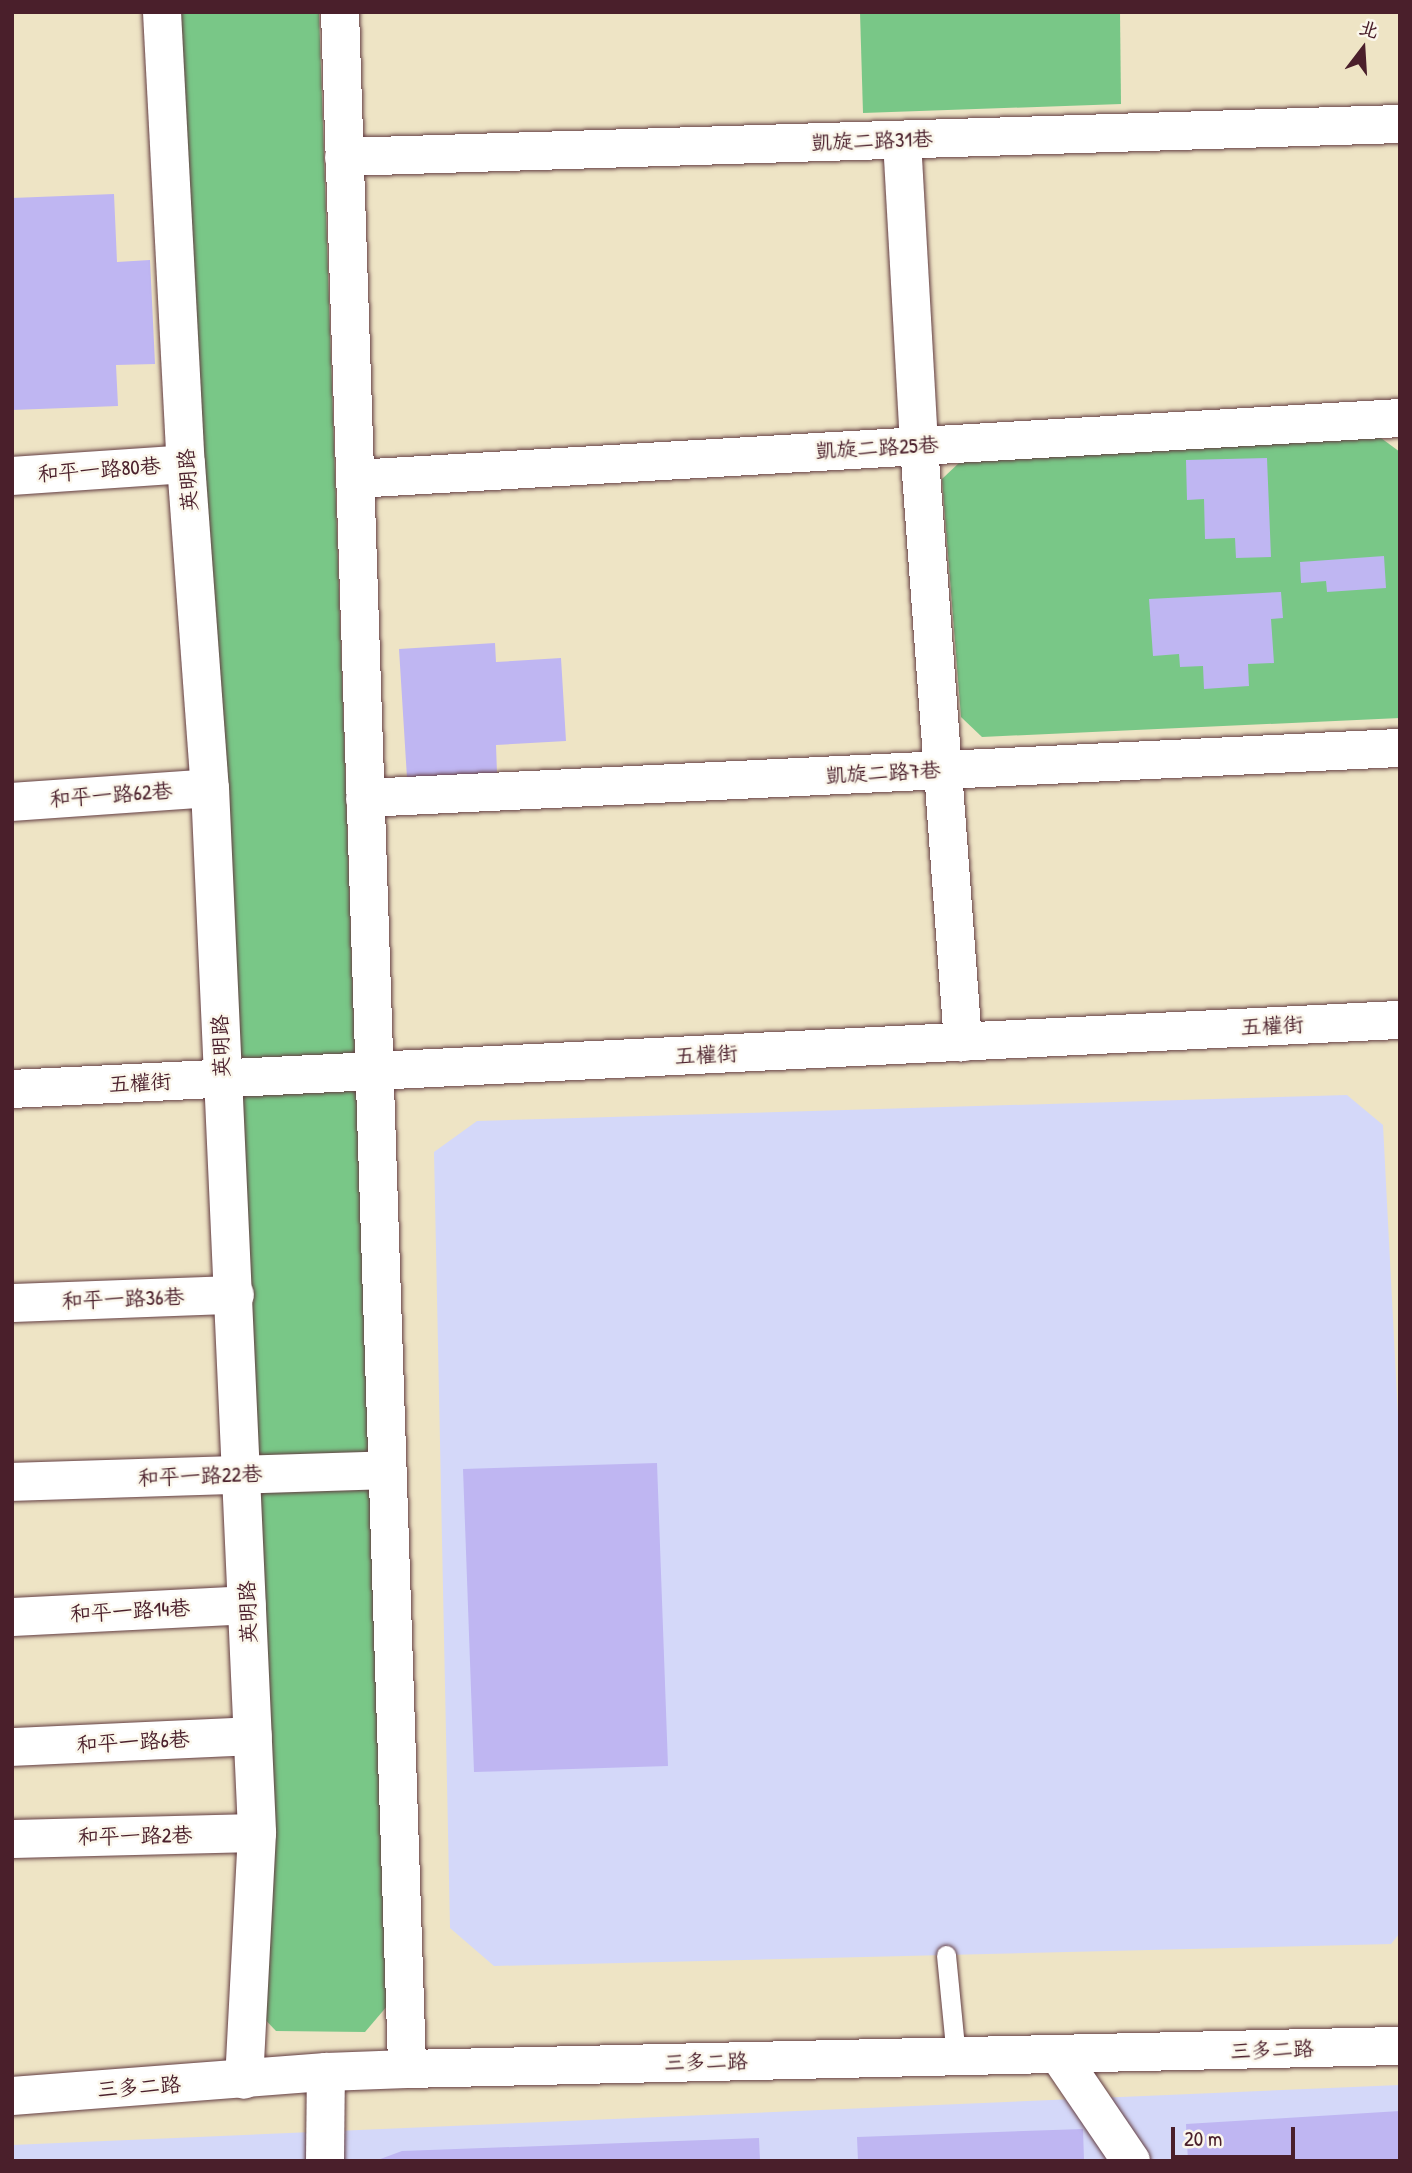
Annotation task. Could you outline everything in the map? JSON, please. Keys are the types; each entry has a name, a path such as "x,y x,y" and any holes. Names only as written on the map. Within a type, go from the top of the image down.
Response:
{"street":[{"name":"英明路","path":"162,12 186,464 211,788 257,1833 244,2080"},
{"path":"340,12 407,2069"},
{"name":"凱旋二路31巷","path":"344,157 1400,124"},
{"path":"902,140 919,446 963,1042"},
{"name":"凱旋二路25巷","path":"355,479 1400,418"},
{"name":"和平一路80巷","path":"12,476 186,464"},
{"name":"凱旋二路7巷","path":"365,798 1400,748"},
{"name":"和平一路62巷","path":"12,802 211,788"},
{"name":"五權街","path":"12,1089 1400,1020"},
{"name":"和平一路36巷","path":"12,1303 235,1295"},
{"name":"和平一路22巷","path":"12,1482 387,1470"},
{"name":"和平一路14巷","path":"12,1617 247,1605"},
{"name":"和平一路6巷","path":"12,1747 253,1736"},
{"name":"和平一路2巷","path":"12,1839 257,1833"},
{"name":"三多二路","path":"12,2096 326,2072 407,2069 1400,2046"},
{"path":"1059,2055 1131,2161"},
{"path":"325,2161 326,2072"}],"lane":[{"path":"946,1955 956,2057"}],"shaded area":[{"path":"1347,1095 1383,1125 1400,1455 1400,1933 1391,1944 494,1966 450,1928 434,1152 477,1121"},
{"path":"1400,2085 1400,2161 12,2161 12,2145"}],"green space":[{"path":"180,12 319,12 388,2005 365,2032 276,2031 257,2011"},
{"path":"860,12 1120,12 1121,104 863,113"},
{"path":"1381,438 1400,452 1400,718 982,737 961,717 942,479 961,461"}],"building":[{"path":"114,194 117,262 150,260 155,364 116,365 118,406 12,410 12,198"},
{"path":"1267,458 1271,557 1236,558 1235,538 1205,539 1204,499 1187,500 1186,460"},
{"path":"1384,556 1386,588 1327,592 1326,581 1301,583 1300,562"},
{"path":"1281,592 1283,618 1271,619 1274,663 1248,664 1249,686 1204,689 1203,666 1180,667 1179,654 1153,656 1149,599"},
{"path":"495,643 496,662 561,658 566,741 496,745 497,773 407,778 399,649"},
{"path":"657,1463 668,1766 474,1772 463,1469"},
{"path":"1400,2111 1400,2161 1188,2161 1186,2124"},
{"path":"1083,2129 1084,2161 858,2161 857,2137"},
{"path":"759,2138 760,2161 375,2161 402,2151"}]}
